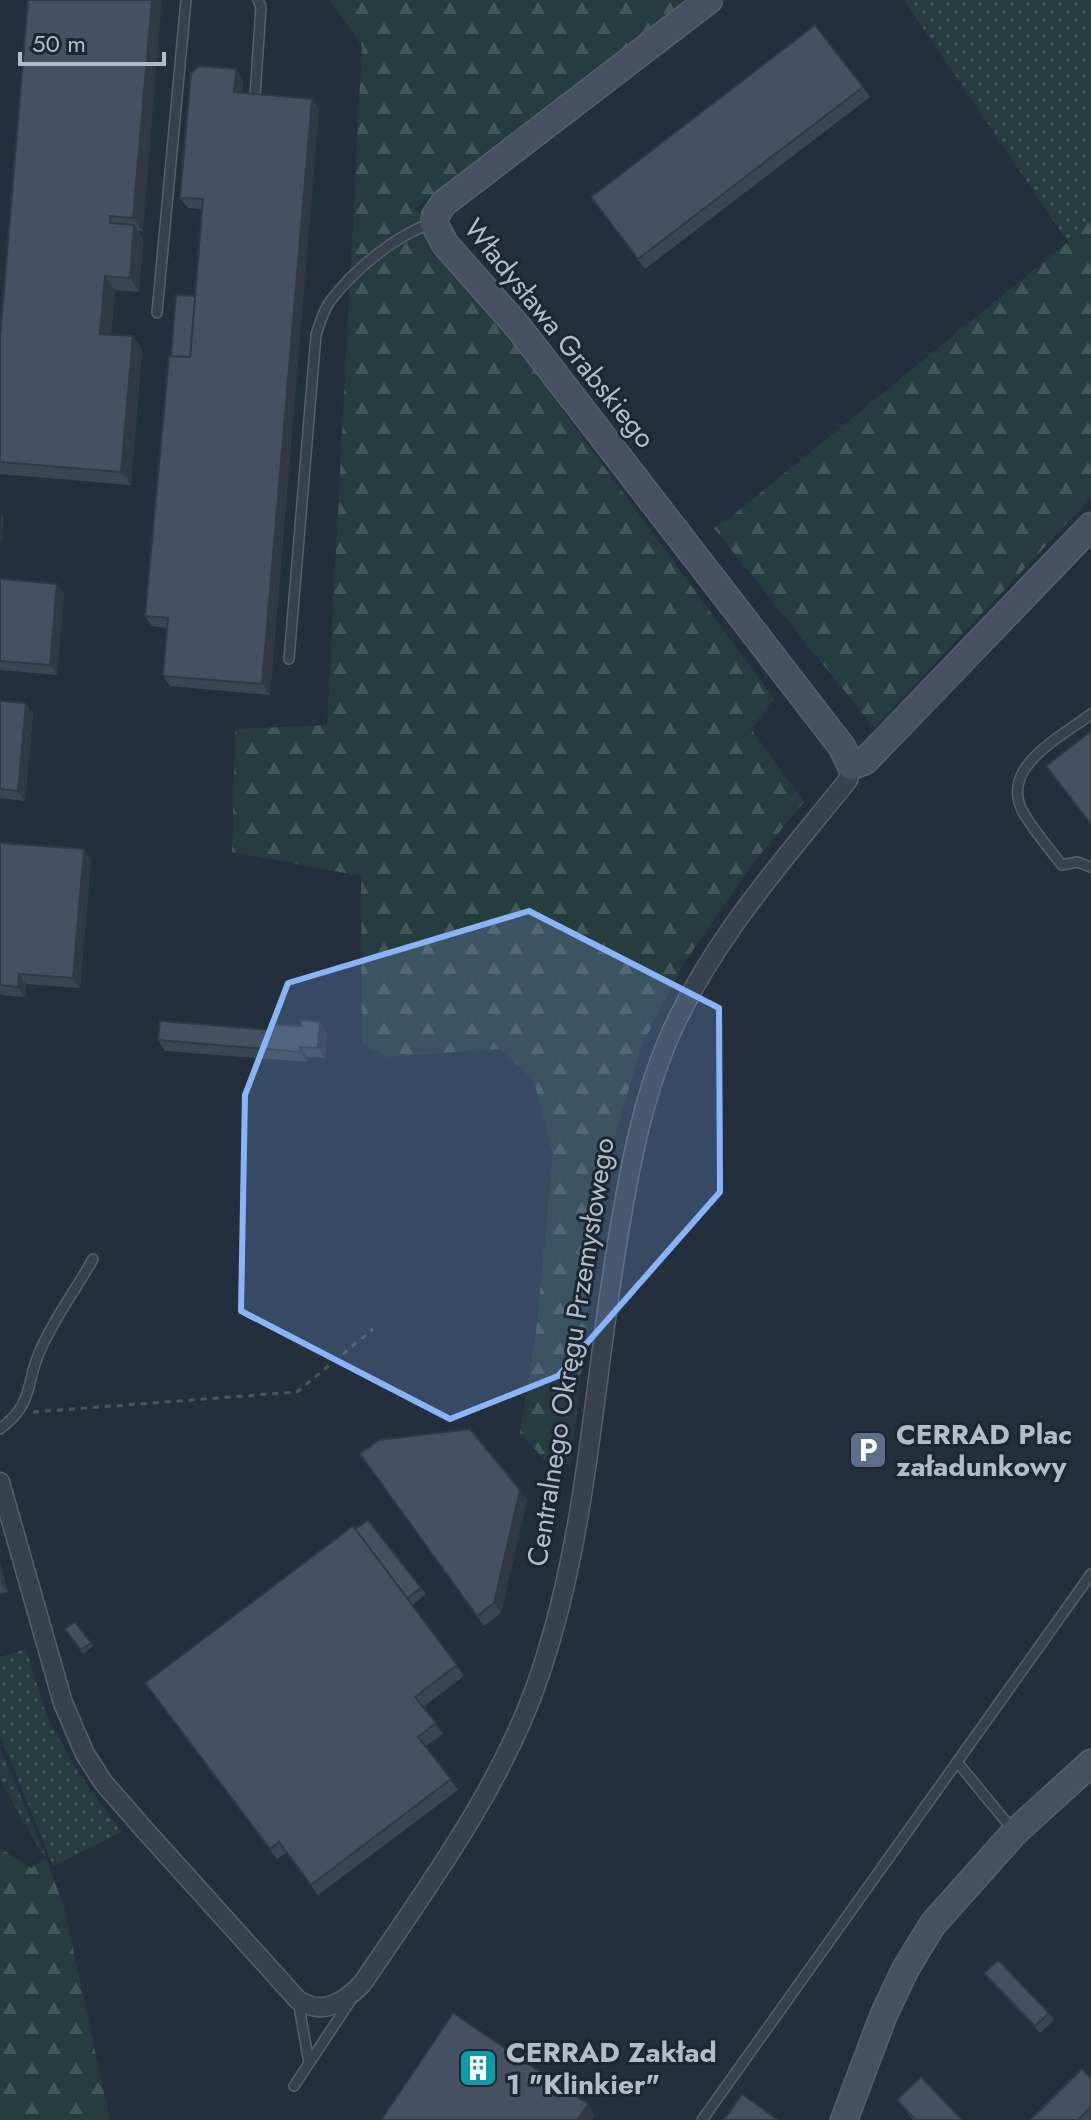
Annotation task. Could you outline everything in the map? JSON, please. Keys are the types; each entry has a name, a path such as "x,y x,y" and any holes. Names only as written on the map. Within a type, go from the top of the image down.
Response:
{"street":[{"name":"Władysława Grabskiego","path":"709,0 444,203 434,223 450,251 519,328 842,747 851,766"},
{"name":"Centralnego Okręgu Przemysłowego","path":"298,2000 319,2008 341,2003 362,1984 472,1818 521,1723 558,1616 573,1546 613,1265 633,1152 653,1080 684,1007 720,945 763,885 848,780 851,766 865,761 1091,526"},
{"path":"0,1482 63,1703 85,1754 103,1782 298,2000"},
{"path":"844,2120 884,2014 906,1968 933,1924 1015,1832 1091,1763"}],"lane":[{"path":"157,313 186,0"},
{"path":"255,96 261,7 258,0"},
{"path":"289,659 316,335 322,314 331,300 378,254 405,234 434,223"},
{"path":"1091,714 1032,760 1022,771 1017,785 1021,810 1062,865 1077,862 1091,867"},
{"path":"0,1429 17,1414 28,1397 39,1353 93,1259"},
{"path":"702,2120 1091,1574"},
{"path":"957,1762 1015,1832"},
{"path":"294,2086 362,1984"},
{"path":"298,2000 309,2063"}],"path":[{"path":"17,1414 297,1392 373,1329"}],"highlighted area":[{"path":"529,911 719,1008 720,1192 558,1376 450,1419 241,1311 245,1095 288,983"}],"green space":[{"path":"330,0 690,0 415,208 774,699 751,729 804,802 754,862 684,963 641,1047 603,1177 571,1465 545,1460 520,1433 536,1333 553,1154 534,1081 500,1049 387,1057 362,1043 361,876 232,852 235,729 327,725 362,46"},
{"path":"904,0 1091,0 1091,218 1068,242"},
{"path":"1091,218 1091,498 874,728 714,528 1068,242"},
{"path":"26,1649 47,1717 78,1772 121,1832 53,1866 0,1735 0,1657"},
{"path":"0,1748 46,1856 44,1857 0,1780"},
{"path":"0,1848 31,1868 46,1858 64,1907 110,2120 0,2120"}],"building":[{"path":"28,0 152,0 133,218 110,216 110,223 134,225 130,278 105,276 100,334 133,336 121,472 0,462 0,338"},
{"path":"815,25 863,87 638,259 591,197"},
{"path":"199,66 236,69 234,92 312,99 262,684 163,676 168,618 145,616 169,356 190,357 203,199 180,198 191,73"},
{"path":"176,295 195,296 190,357 171,356"},
{"path":"0,579 57,584 50,665 0,661"},
{"path":"0,701 26,703 18,791 0,789"},
{"path":"1091,731 1091,824 1046,766"},
{"path":"0,843 84,849 73,978 19,974 18,987 0,985"},
{"path":"301,1020 320,1022 318,1048 300,1047 300,1052 158,1040 160,1021 270,1030 271,1024 301,1026"},
{"path":"470,1429 520,1490 494,1603 477,1616 360,1454 379,1440"},
{"path":"368,1520 421,1588 407,1598 355,1529"},
{"path":"353,1526 457,1665 415,1697 436,1723 418,1737 451,1779 311,1885 279,1842 270,1849 145,1683"},
{"path":"75,1622 91,1643 81,1650 65,1629"},
{"path":"998,1960 1049,2013 1035,2026 984,1973"},
{"name":"CERRAD Zakład 1 \"Klinkier\"","path":"453,2013 588,2104 577,2120 381,2120"},
{"path":"1082,2069 1091,2078 1091,2107 1078,2120 1030,2120"},
{"path":"921,2077 962,2120 916,2120 897,2100"},
{"path":"742,2094 778,2120 724,2120"}],"place":[{"name":"CERRAD Plac załadunkowy","path":"868,1450"},
{"name":"CERRAD Zakład 1 \"Klinkier\"","path":"478,2068"}]}
